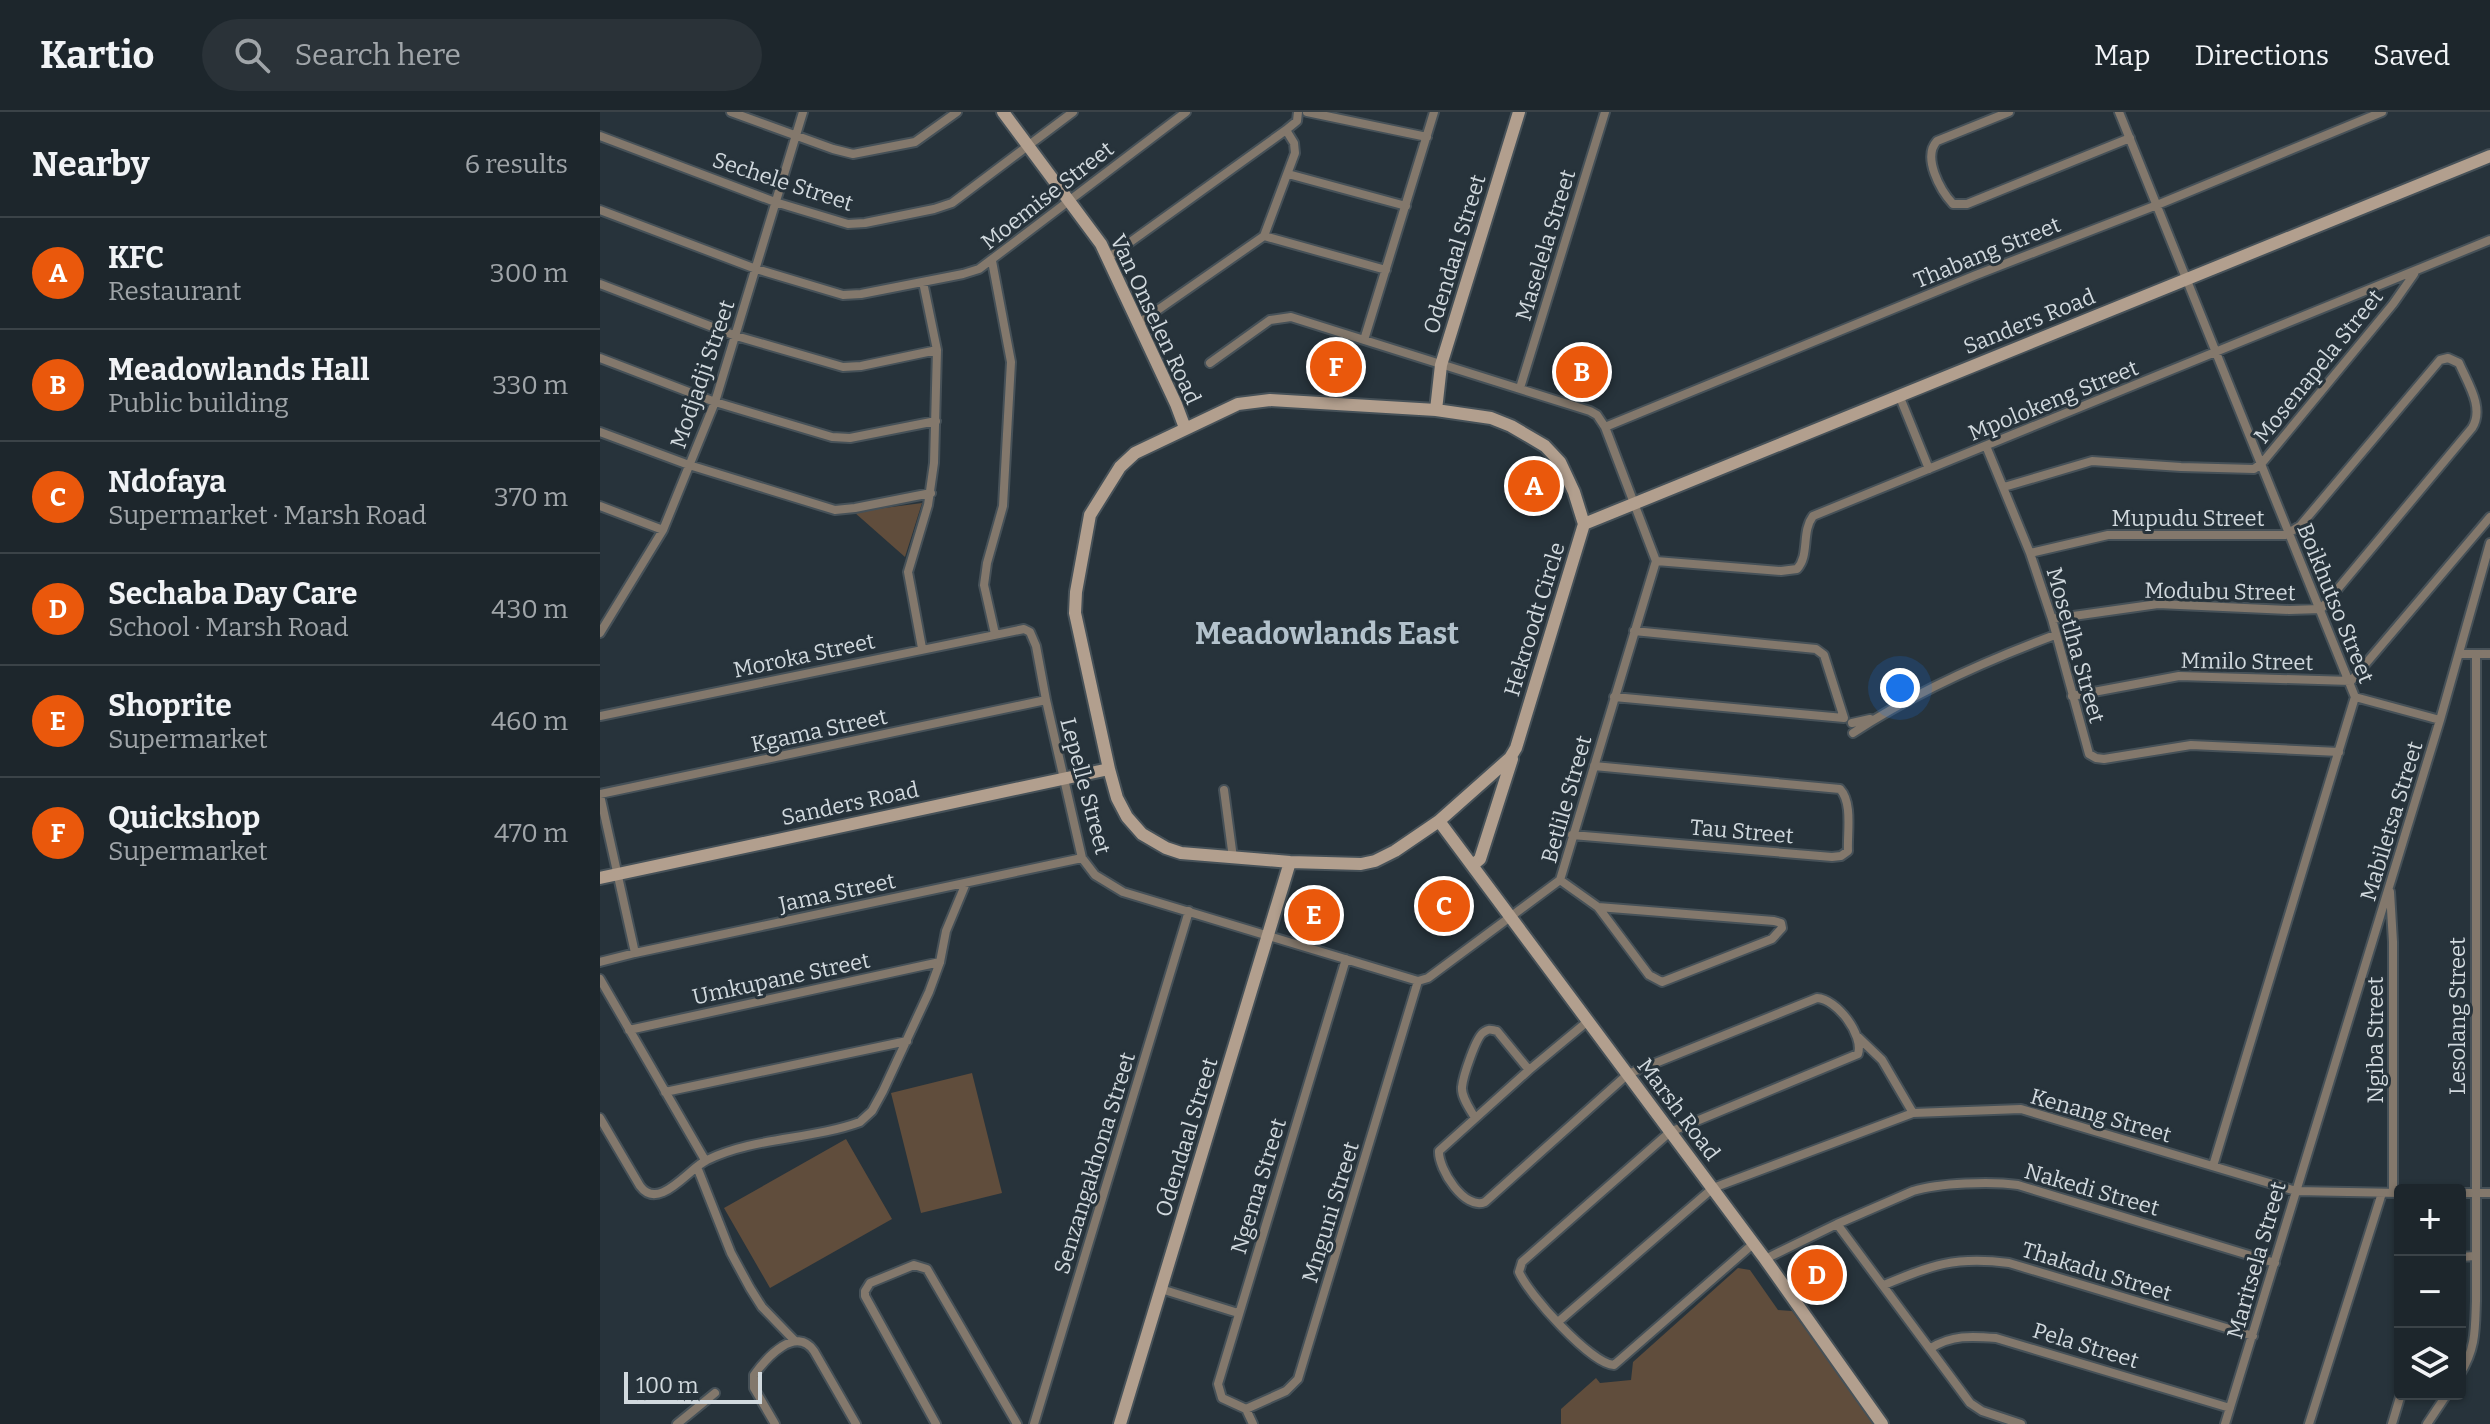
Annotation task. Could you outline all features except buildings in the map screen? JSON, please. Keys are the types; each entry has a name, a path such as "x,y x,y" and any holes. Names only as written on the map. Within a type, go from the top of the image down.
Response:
{"street":[{"path":"731,112 846,153 915,142 957,112"},
{"name":"Modjadji Street","path":"600,633 663,530 715,402 803,112"},
{"name":"Van Onselen Road","path":"1003,112 1087,223 1108,258 1185,428"},
{"name":"Sechele Street","path":"600,136 775,202 848,224 952,203 1073,112"},
{"name":"Moemise Street","path":"600,210 756,269 851,296 963,274 992,261 1186,112"},
{"path":"1108,258 1286,130 1297,121 1298,112"},
{"path":"1307,112 1427,137"},
{"path":"1364,340 1434,112"},
{"name":"Odendaal Street","path":"1436,410 1441,365 1519,112"},
{"name":"Maselela Street","path":"1520,388 1605,112"},
{"path":"2009,112 1937,141 1930,151 1933,168 1953,204 1961,205 2130,138"},
{"name":"Boikhutso Street","path":"2119,112 2355,697 2213,1166"},
{"name":"Thabang Street","path":"1605,427 2377,113"},
{"path":"1139,323 1264,236 1295,153 1294,143 1286,130"},
{"name":"Sanders Road","path":"1584,524 2490,156"},
{"path":"1288,174 1406,206"},
{"path":"1264,236 1386,270"},
{"name":"Mpolokeng Street","path":"1656,561 1781,571 1797,569 1803,561 1806,529 1813,516 2490,240"},
{"path":"992,261 1011,362 1005,497 984,585 995,634"},
{"name":"Mosenapela Street","path":"2004,487 2092,461 2251,470 2262,463 2384,316 2416,271"},
{"path":"922,648 908,572 931,493 936,421 937,350 923,282"},
{"path":"600,284 736,336 843,367 937,350"},
{"path":"1210,363 1256,329 1278,317 1291,317 1590,411 1605,427 1656,561"},
{"path":"600,358 715,402 842,438 936,421"},
{"name":"Mupudu Street","path":"2030,553 2108,535 2275,536 2290,533 2300,526 2440,360 2448,358 2459,363"},
{"name":"Modubu Street","path":"2052,619 2158,604 2321,609 2476,423 2477,407 2459,363"},
{"path":"1899,395 1929,469"},
{"name":"Hekroodt Circle","path":"1254,401 1436,410 1491,418 1527,434 1545,446 1568,476 1584,524 1516,748 1498,770 1439,821 1375,861 1350,864 1290,862 1181,853 1142,834 1120,806 1075,613 1086,528 1094,505 1128,459 1150,444 1185,428 1238,404 1254,401"},
{"path":"600,432 689,465 835,510 931,493"},
{"name":"Mosetlha Street","path":"1986,446 2030,553 2052,619 2086,750 2092,756 2100,759 2191,745 2339,752"},
{"path":"600,506 663,530"},
{"path":"2351,681 2490,517"},
{"name":"Mabiletsa Street","path":"2322,1107 2440,720 2490,543"},
{"name":"Betlile Street","path":"1418,981 1438,971 1560,880 1656,561"},
{"name":"Moroka Street","path":"600,716 1016,629"},
{"name":"Lepelle Street","path":"1016,629 1024,629 1034,638 1082,858 1095,875 1123,892 1268,936"},
{"path":"1634,631 1819,650 1824,655 1848,720"},
{"path":"1853,733 1947,680 2055,635"},
{"path":"2459,654 2490,654"},
{"name":"Lesolang Street","path":"2466,1364 2474,1344 2476,654"},
{"name":"Mmilo Street","path":"2072,696 2179,676 2351,681"},
{"path":"1614,697 1848,720 1878,717"},
{"path":"2355,697 2440,720"},
{"name":"Kgama Street","path":"600,795 1046,700"},
{"path":"1473,865 1480,859 1516,748"},
{"name":"Tau Street","path":"1572,835 1841,856 1848,851 1847,804 1840,789 1594,766"},
{"name":"Sanders Road","path":"600,878 1109,769"},
{"path":"1224,790 1233,858"},
{"path":"600,795 635,953"},
{"name":"Marsh Road","path":"1439,821 1713,1188 1882,1424"},
{"path":"1487,884 1489,828"},
{"name":"Jama Street","path":"600,962 1082,858"},
{"name":"Odendaal Street","path":"1120,1424 1290,862"},
{"path":"1560,880 1598,907 1649,975 1662,982 1772,939 1781,931 1781,923 1774,921 1598,907"},
{"path":"600,1118 640,1186 650,1195 666,1191 701,1164 757,1145 860,1122 872,1111 933,984 946,931 966,883"},
{"name":"Ngiba Street","path":"2389,887 2393,942 2396,1184"},
{"name":"Senzangakhona Street","path":"1034,1424 1189,911"},
{"path":"1268,936 1418,981"},
{"name":"Ngema Street","path":"1246,1409 1227,1401 1218,1389 1238,1313 1346,959"},
{"name":"Umkupane Street","path":"629,1030 940,962"},
{"path":"600,979 665,1092 701,1164 731,1253 750,1288 762,1307 794,1340 805,1341 809,1345 856,1424"},
{"name":"Mnguni Street","path":"1246,1409 1286,1391 1298,1379 1418,981"},
{"path":"1588,1021 1442,1147 1438,1156 1448,1176 1467,1200 1477,1205 1485,1202 1628,1074 1819,997 1827,999 1838,1009 1858,1037 1882,1060 1913,1113"},
{"path":"1475,1118 1464,1098 1462,1087 1481,1033 1497,1031 1529,1070"},
{"path":"1753,1244 1617,1364 1609,1365 1601,1362 1558,1322 1519,1272 1521,1263 1670,1132 1858,1054 1861,1046 1858,1037"},
{"path":"665,1092 907,1041"},
{"name":"Maritsela Street","path":"2225,1424 2322,1107"},
{"name":"Kenang Street","path":"1713,1188 1913,1113 2021,1109 2296,1191 2394,1193"},
{"name":"Nakedi Street","path":"1765,1259 1918,1189 2006,1184 2039,1191 2275,1263"},
{"path":"1558,1322 1713,1188"},
{"path":"2309,1424 2382,1193"},
{"path":"2466,1193 2490,1193"},
{"path":"1837,1224 1970,1403 1982,1411 2021,1424"},
{"path":"2466,1257 2475,1256"},
{"name":"Thakadu Street","path":"1884,1285 1938,1264 1971,1261 2009,1263 2253,1336"},
{"path":"936,1424 867,1302 865,1291 870,1283 914,1265 927,1269 1017,1424"},
{"path":"1161,1289 1238,1313"},
{"name":"Pela Street","path":"1931,1348 1956,1337 1996,1338 2230,1408"},
{"path":"775,1424 754,1388 754,1375 765,1362 794,1340"},
{"path":"677,1424 715,1393"},
{"path":"2392,1424 2399,1400"},
{"path":"2427,1424 2443,1400"},
{"path":"1246,1409 1253,1424"},
{"path":"689,1414 695,1424"}],"shaded area":[{"path":"922,503 905,557 854,512"},
{"path":"972,1073 1002,1193 921,1213 891,1093"},
{"path":"846,1139 892,1219 770,1288 724,1208"},
{"path":"1738,1268 1750,1270 1778,1310 1792,1311 1876,1424 1561,1424 1561,1409 1596,1378 1600,1383 1631,1380 1633,1362"}],"place":[{"name":"Quickshop","path":"1336,367"},
{"name":"Meadowlands Hall","path":"1582,372"},
{"name":"KFC","path":"1534,486"},
{"name":"Ndofaya","path":"1444,906"},
{"name":"Shoprite","path":"1314,915"},
{"name":"Sechaba Day Care","path":"1817,1275"}],"district":[{"name":"Meadowlands East","path":"1327,634"}]}
